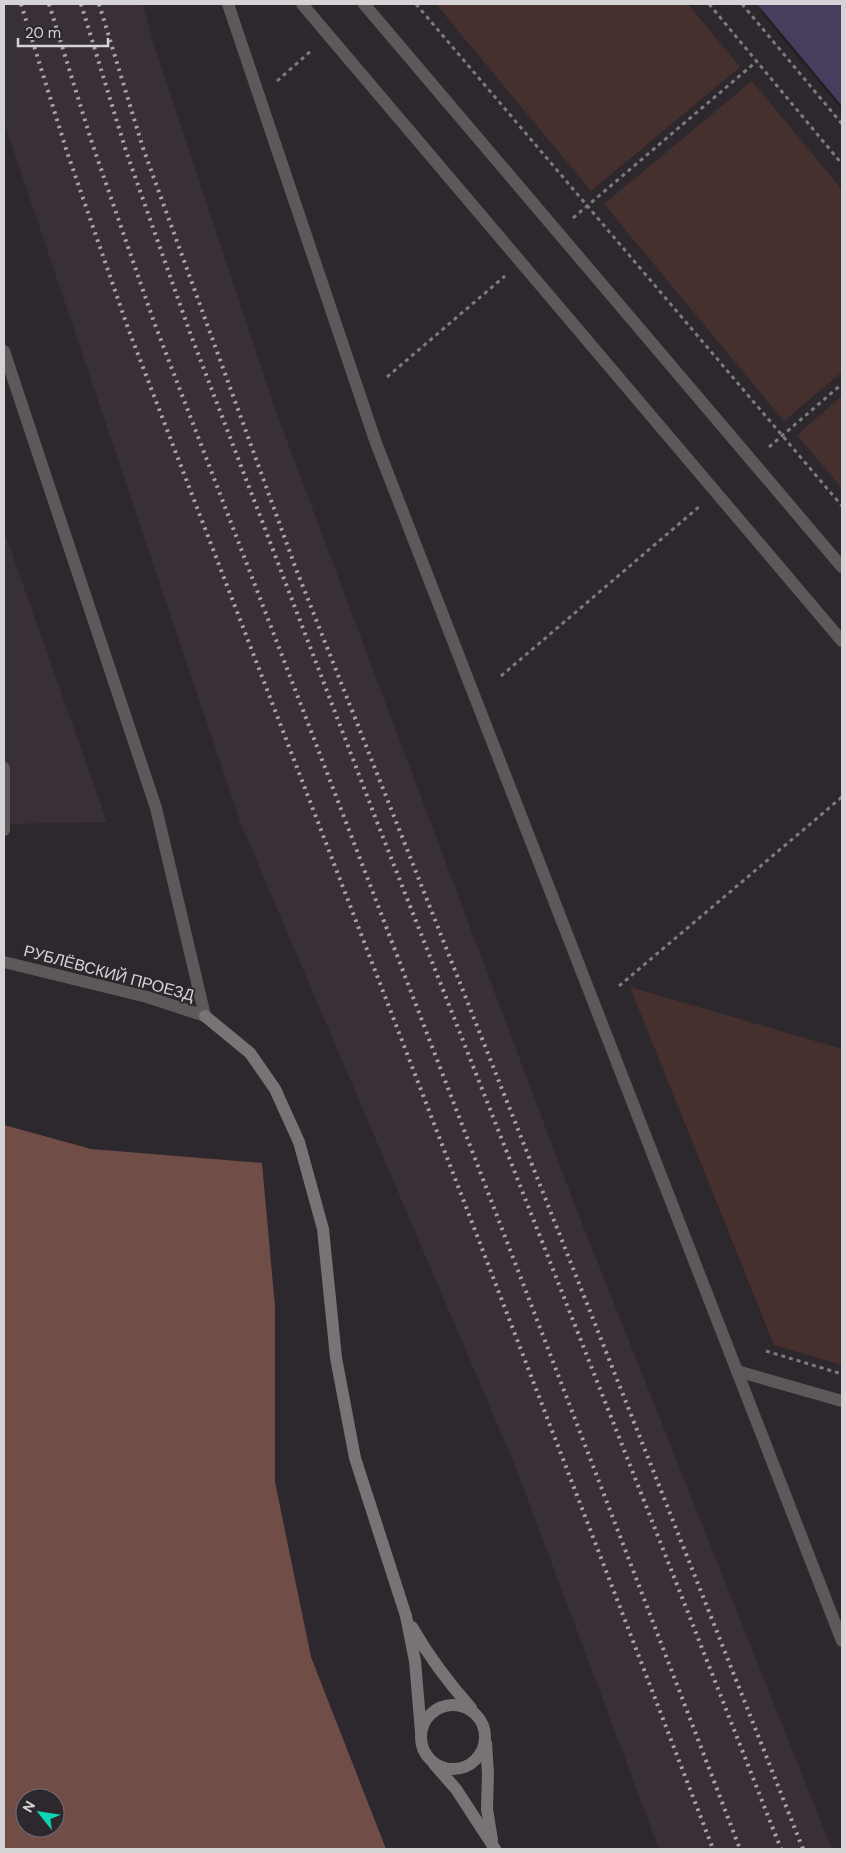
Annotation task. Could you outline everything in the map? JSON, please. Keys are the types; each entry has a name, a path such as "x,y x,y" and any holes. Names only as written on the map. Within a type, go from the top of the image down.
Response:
{"street":[{"path":"228,4 376,443 842,1640"},
{"path":"302,4 842,641"},
{"path":"364,4 842,567"},
{"path":"4,351 156,808 205,1016 250,1053 275,1089 299,1142 323,1229 336,1358 355,1458 406,1616 415,1661 421,1743 425,1754 456,1789 494,1847"},
{"path":"4,768 4,830"},
{"name":"РУБЛЁВСКИЙ ПРОЕЗД","path":"4,962 147,997 205,1016"},
{"path":"737,1371 842,1401"},
{"path":"406,1616 428,1656 484,1725 488,1773 487,1809 494,1847"},
{"path":"421,1732 425,1721 432,1712 442,1706 453,1704 464,1706 474,1711"},
{"path":"433,1762 443,1768 454,1770 465,1767 475,1762 482,1753 486,1742"}],"path":[{"path":"416,4 842,506"},
{"path":"709,4 842,164"},
{"path":"742,4 842,124"},
{"path":"558,232 757,62"},
{"path":"386,377 521,262"},
{"path":"752,461 842,384"},
{"path":"501,676 716,492"},
{"path":"619,986 842,796"},
{"path":"766,1351 842,1374"}],"shaded area":[{"path":"4,4 143,4 155,48 275,409 572,1198 832,1849 659,1849 516,1468 241,824 4,122"},
{"path":"436,4 688,4 740,67 591,191"},
{"path":"752,81 842,190 842,372 784,421 604,204"},
{"path":"842,396 842,488 797,435"},
{"path":"4,531 107,822 4,824"},
{"path":"630,987 842,1049 842,1365 774,1345"},
{"path":"4,1125 91,1149 262,1163 275,1307 275,1482 311,1657 386,1849 4,1849"}],"building":[{"path":"757,4 842,4 842,106"}],"railway":[{"path":"21,4 67,152 129,331 713,1849"},
{"path":"49,4 92,143 154,322 740,1849"},
{"path":"81,4 126,151 189,330 377,822 781,1849"},
{"path":"99,4 143,148 296,569 803,1849"}]}
